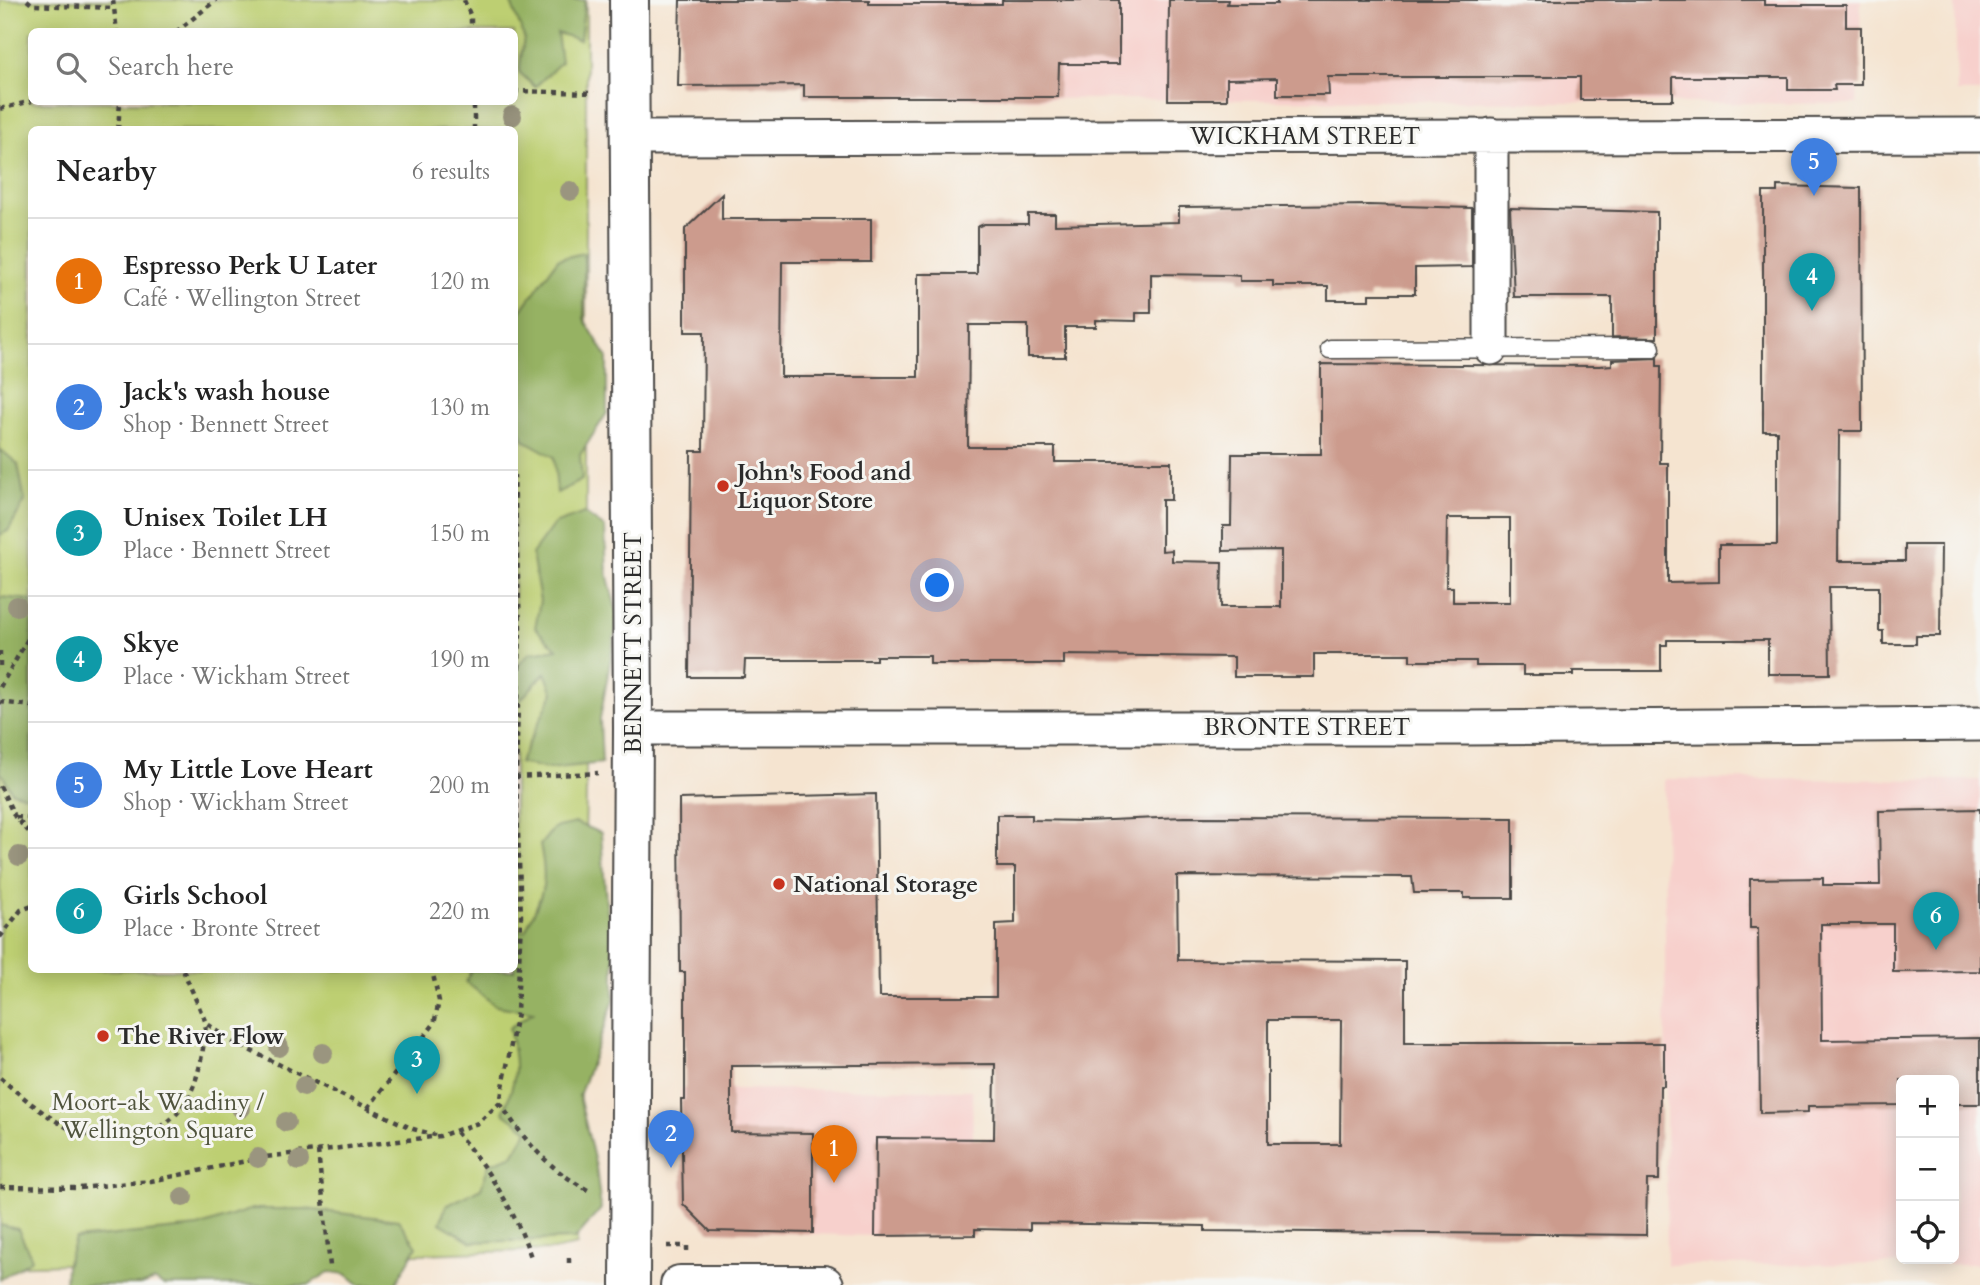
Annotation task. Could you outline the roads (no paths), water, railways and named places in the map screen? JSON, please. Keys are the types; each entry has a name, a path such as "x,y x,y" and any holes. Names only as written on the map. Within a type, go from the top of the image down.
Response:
{"main road":[{"name":"BENNETT STREET","path":"629,0 633,728 631,1285"},
{"path":"680,1285 824,1285"}],"street":[{"path":"1491,135 1491,348"},
{"name":"WICKHAM STREET","path":"631,138 1980,135"},
{"name":"BRONTE STREET","path":"633,728 1481,728 1980,724"}],"lane":[{"path":"1330,349 1651,348"}],"place":[{"name":"My Little Love Heart","path":"1814,196"},
{"name":"Skye","path":"1812,311"},
{"name":"John's Food and Liquor Store","path":"723,486"},
{"name":"National Storage","path":"779,884"},
{"name":"Girls School","path":"1936,950"},
{"name":"The River Flow","path":"103,1036"},
{"name":"Unisex Toilet LH","path":"417,1094"},
{"name":"Jack's wash house","path":"671,1168"},
{"name":"Espresso Perk U Later","path":"834,1183"}],"park label":[{"name":"Moort-ak Waadiny / Wellington Square","path":"158,1116"}]}
